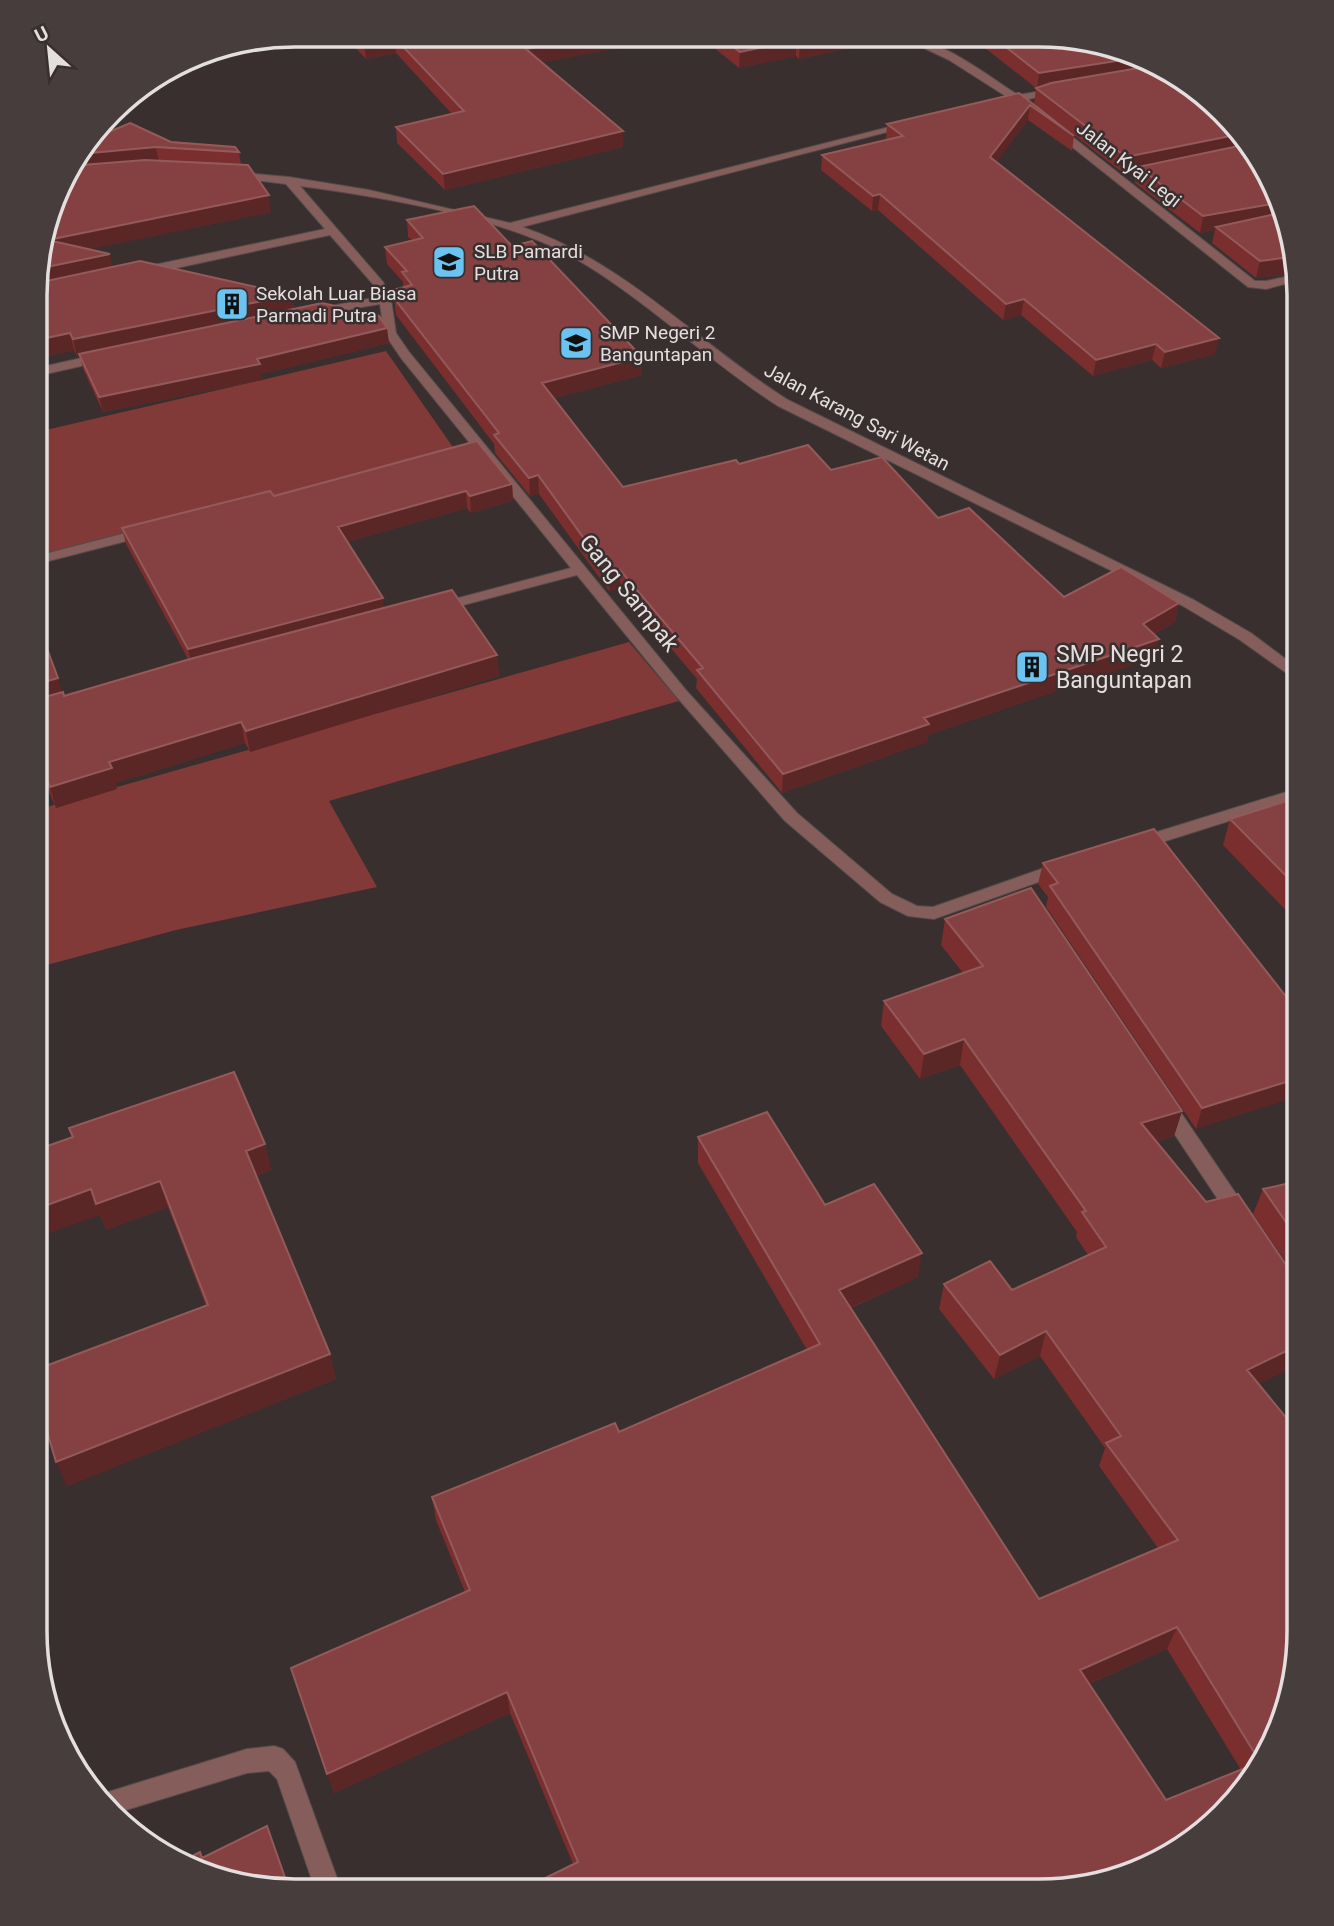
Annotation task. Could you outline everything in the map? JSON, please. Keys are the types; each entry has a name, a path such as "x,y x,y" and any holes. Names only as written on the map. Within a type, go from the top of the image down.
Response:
{"street":[{"path":"929,47 953,58 1027,106"},
{"path":"990,105 1068,90"},
{"path":"512,226 923,121"},
{"name":"Jalan Kyai Legi","path":"1048,122 1121,180 1203,239 1252,284 1266,285 1286,280"},
{"name":"Jalan Karang Sari Wetan","path":"223,174 289,180 413,202 512,226 579,256 650,305 755,387 995,509 1213,614 1287,666"},
{"path":"1121,180 1134,177"},
{"name":"Gang Sampak","path":"289,180 377,282 385,299 392,336 474,449 680,692 791,817 886,898 914,912 934,913 1016,881 1081,861"},
{"path":"131,274 332,231"},
{"path":"305,315 385,299"},
{"path":"47,370 118,354"},
{"path":"47,557 158,529"},
{"path":"420,612 579,570"},
{"path":"1119,849 1287,797"},
{"path":"1016,881 1032,904"},
{"path":"1154,1087 1253,1235"},
{"path":"116,1801 247,1760 274,1758 286,1771 324,1879"}],"shaded area":[{"path":"386,351 457,453 47,556 47,430"},
{"path":"629,642 679,701 329,801 377,887 176,930 47,965 47,807"}],"building":[{"path":"734,47 762,47 740,52"},
{"path":"1006,47 1071,49 1120,60 1039,73"},
{"path":"404,48 533,48 526,49 623,131 443,174 396,127 464,111"},
{"path":"1138,68 1190,98 1229,136 1126,157 1036,88"},
{"path":"1019,93 1074,136 1030,105 990,157 1219,338 1165,352 1156,344 1096,360 1024,299 1006,304 880,194 873,196 822,155 903,136 887,124"},
{"path":"130,123 171,142 235,147 239,152 156,147 92,153 109,132"},
{"path":"1237,146 1254,171 1270,204 1203,216 1138,167"},
{"path":"145,160 248,165 269,195 54,239 66,200 84,165"},
{"path":"474,206 512,246 532,241 642,357 542,383 623,487 736,460 739,464 808,445 831,470 882,457 938,518 969,508 1064,597 1121,567 1179,603 1143,624 1159,639 924,718 929,724 783,774 697,670 703,668 620,570 609,573 538,475 529,478 494,435 499,433 394,298 393,290 412,285 402,272 407,271 385,247 423,238 407,220"},
{"path":"1274,214 1284,258 1260,261 1216,227"},
{"path":"53,241 110,254 49,267"},
{"path":"140,261 292,295 73,339 70,333 47,338 48,281"},
{"path":"322,303 379,316 387,328 257,359 260,364 99,397 79,354"},
{"path":"477,441 512,484 470,496 466,491 338,527 383,598 188,649 122,528 270,491 274,496"},
{"path":"452,590 497,655 246,731 241,722 109,762 112,768 50,787 47,780 47,696 63,692 64,696 190,659"},
{"path":"47,649 58,678 47,681"},
{"path":"1287,801 1287,876 1230,819"},
{"path":"1154,829 1286,997 1286,1082 1202,1108 1050,886 1058,883 1043,863"},
{"path":"1031,888 1182,1111 1141,1123 1206,1202 1238,1194 1286,1265 1286,1351 1247,1370 1286,1418 1285,1663 1274,1711 1255,1753 1177,1627 1080,1670 1166,1800 1246,1768 1236,1782 1190,1828 1163,1846 1119,1866 1071,1877 543,1879 578,1862 507,1692 327,1774 291,1668 470,1590 432,1497 615,1423 619,1432 820,1344 698,1137 767,1112 825,1205 874,1184 922,1253 839,1290 1039,1599 1178,1540 1106,1443 1121,1436 1046,1331 1000,1355 944,1284 990,1261 1012,1290 1106,1247 1082,1212 1086,1211 964,1039 924,1054 884,1001 983,966 945,919"},
{"path":"234,1072 265,1144 246,1151 330,1354 56,1462 47,1432 47,1365 208,1305 160,1181 96,1204 91,1189 47,1205 47,1146 73,1137 69,1128"},
{"path":"1286,1184 1286,1223 1263,1189"},
{"path":"267,1826 285,1878 247,1874 215,1866 192,1856 200,1852 202,1858"}],"place":[{"name":"SLB Pamardi Putra","path":"449,262"},
{"name":"Sekolah Luar Biasa Parmadi Putra","path":"232,304"},
{"name":"SMP Negeri 2 Banguntapan","path":"576,343"},
{"name":"SMP Negri 2 Banguntapan","path":"1032,667"}]}
